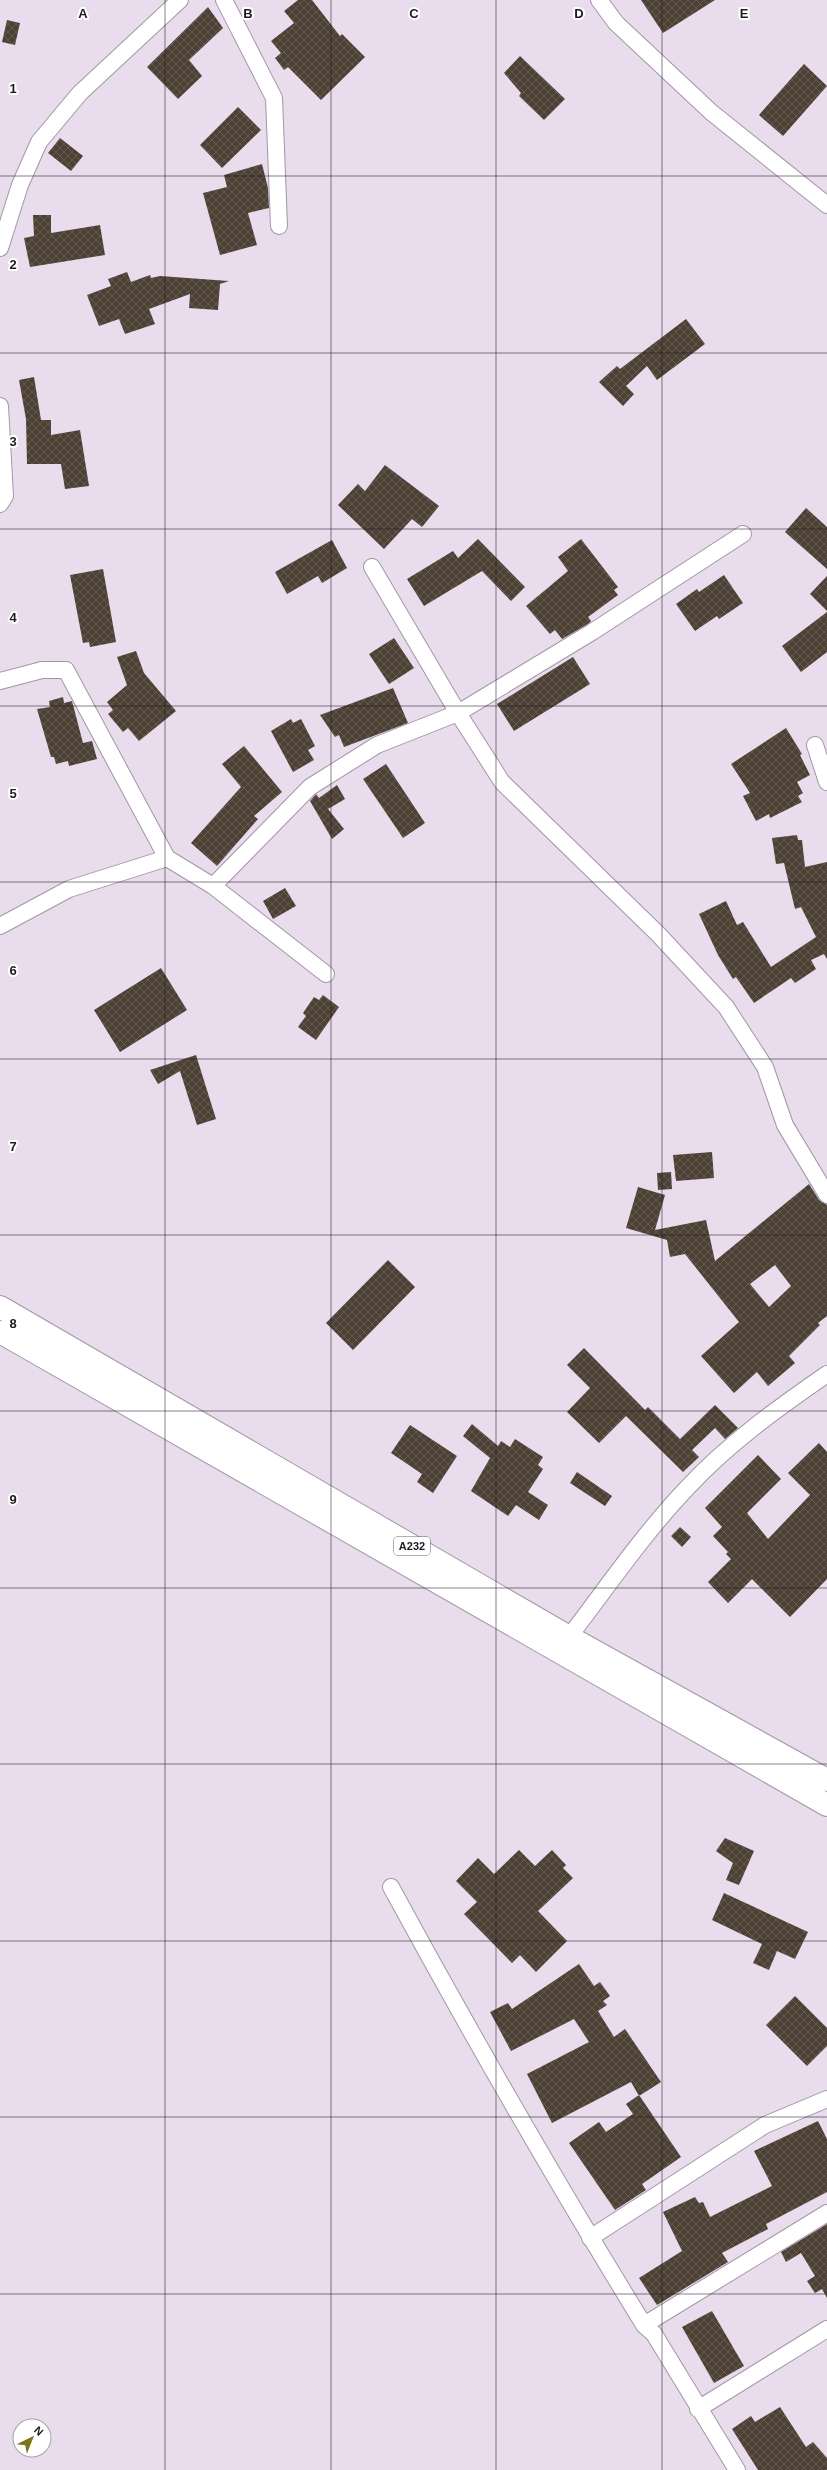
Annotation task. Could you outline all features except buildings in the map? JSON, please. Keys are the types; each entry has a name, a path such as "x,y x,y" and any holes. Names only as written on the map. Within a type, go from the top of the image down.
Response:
{"highway":[{"name":"A232","path":"0,1307 569,1637 827,1780"},
{"name":"A232","path":"0,1332 827,1805"}],"street":[{"path":"0,248 20,185 39,142 80,93 180,0"},
{"path":"224,0 274,98 279,226"},
{"path":"599,0 616,23 711,112 827,205"},
{"path":"0,406 5,496 0,504"},
{"path":"214,886 310,787 377,745 458,713 592,632 743,534"},
{"path":"372,567 458,713 502,782 658,934 726,1008 765,1067 785,1125 827,1195"},
{"path":"0,681 42,670 66,670 167,858 214,886 326,974"},
{"path":"815,745 827,782"},
{"path":"0,926 69,889 167,858"},
{"path":"569,1637 637,1547 689,1486 764,1418 827,1374"},
{"path":"392,1887 488,2064 590,2238 644,2325 654,2334 737,2470"},
{"path":"590,2238 765,2125 827,2099"},
{"path":"644,2325 827,2213"},
{"path":"698,2408 827,2329"}]}
